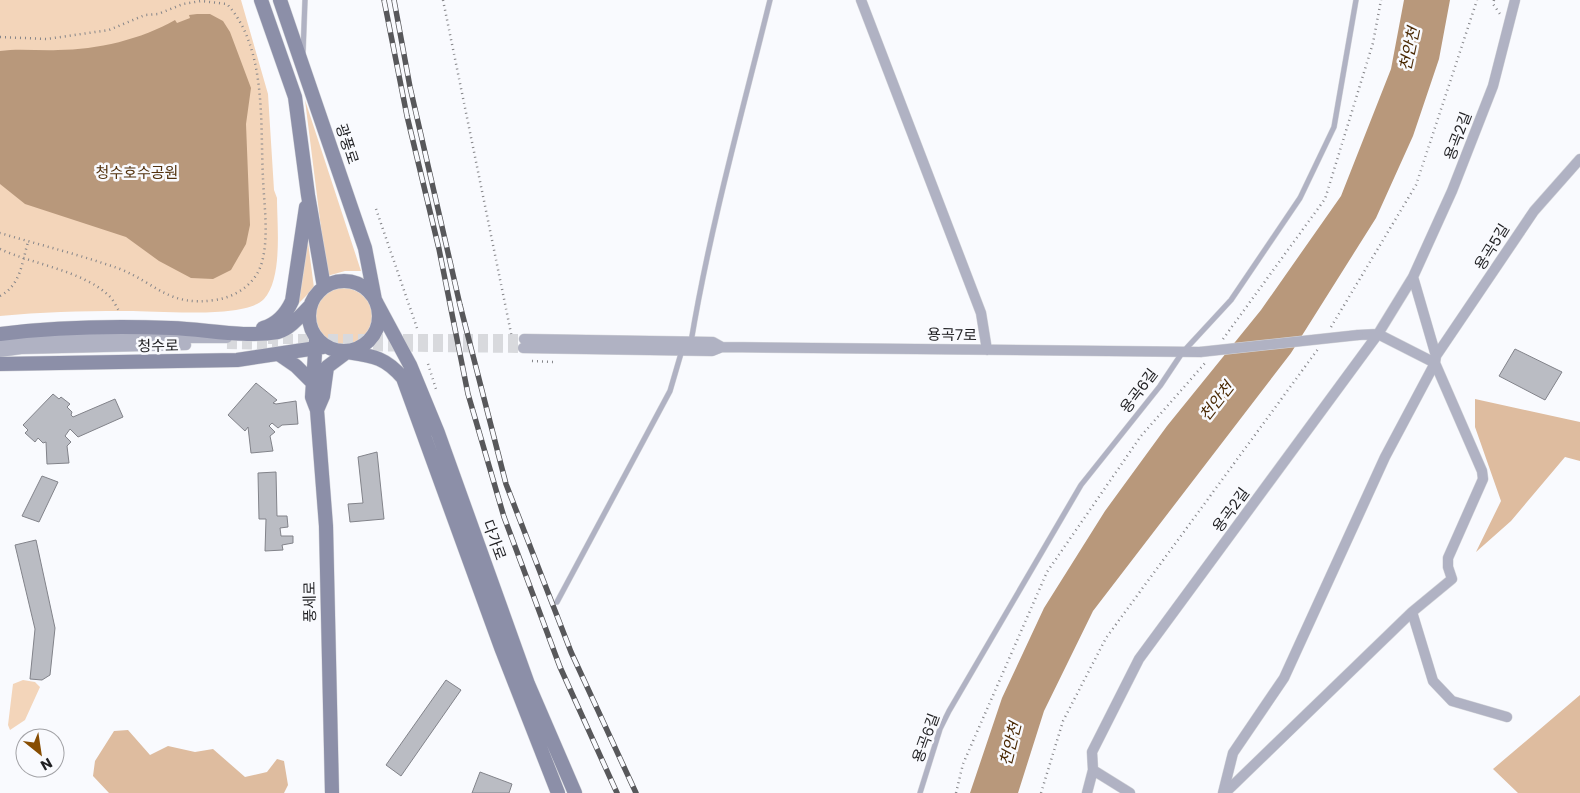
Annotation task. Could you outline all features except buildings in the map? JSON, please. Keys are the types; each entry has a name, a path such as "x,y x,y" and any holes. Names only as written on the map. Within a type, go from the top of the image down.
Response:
{"street":[{"path":"261,0 295,97 308,195 324,287"},
{"name":"광풍로","path":"280,0 365,248 375,300"},
{"path":"861,0 984,320 987,350"},
{"name":"용곡2길","path":"1087,793 1093,770 1092,752 1139,659 1378,334 1413,276 1452,191 1493,86 1515,0"},
{"name":"용곡5길","path":"1436,359 1534,210 1580,159"},
{"path":"232,339 269,326 278,321 287,312 292,301 308,195"},
{"path":"365,248 410,365"},
{"path":"1224,793 1412,612 1452,579 1448,567 1448,558 1483,479 1482,471 1436,359 1413,276"},
{"path":"347,281 358,284 368,291 375,300 379,311 378,323 368,342 347,352 335,351 319,345 310,329 308,318 310,306 315,295 324,287 335,282 347,281"},
{"name":"다가로","path":"375,300 410,365 438,433 528,684 574,793"},
{"path":"0,343 87,338 232,339 279,332 296,320 310,306"},
{"name":"청수로","path":"0,334 78,329 172,328 232,339"},
{"path":"1378,334 1436,359"},
{"name":"용곡7로","path":"722,347 712,342 524,344 712,351 722,347 1182,353 1378,334"},
{"path":"0,352 21,349 249,337 251,349 237,360"},
{"name":"청수로","path":"0,364 237,360 280,355 319,345"},
{"name":"풍세로","path":"319,345 312,382 312,397 317,410 326,526 332,793"},
{"name":"다가로","path":"347,352 382,359 403,378 502,650 558,793"},
{"name":"풍세로","path":"317,410 323,396 324,376 327,367 347,352"},
{"path":"280,355 296,366 312,382"},
{"path":"1224,793 1233,752 1284,678 1385,457 1436,359"},
{"path":"1412,612 1433,681 1438,687 1452,700 1507,717"},
{"path":"1093,770 1130,793"}],"lane":[{"path":"303,66 305,0"},
{"path":"692,342 698,305 730,162 770,0"},
{"name":"용곡6길","path":"920,793 940,729 948,711 1081,485 1160,386 1182,353 1231,300 1300,198 1334,127 1356,0"},
{"path":"558,602 670,392 682,350"}],"path":[{"path":"443,0 513,342"},
{"path":"1331,328 1416,185 1477,0"},
{"path":"0,37 47,38 109,30 145,15 158,14 183,4 219,1 227,4 238,18 245,34 260,87 265,237 262,263 252,281 242,291 215,300 186,300 171,297 122,270 0,233"},
{"path":"376,208 417,328"},
{"path":"0,296 14,285 20,272 28,242"},
{"path":"0,249 23,260 96,285 110,296 119,311"},
{"path":"1041,793 1063,721 1106,638 1321,344"},
{"path":"532,361 554,362"},
{"path":"428,364 437,392"},
{"path":"956,793 964,764 994,695"}],"green space":[{"name":"청수호수공원","path":"0,0 241,0 268,94 274,190 277,198 278,251 274,278 270,290 264,299 253,306 218,312 91,311 0,316"},
{"path":"305,100 361,271 345,271 327,276"},
{"path":"307,234 314,288 297,305"},
{"path":"343,288 359,293 364,297 368,302 373,318 368,334 364,339 359,343 343,348 327,343 322,339 318,334 313,318 318,302 322,297 327,293"},
{"path":"23,680 35,682 40,687 25,720 10,730 8,725 13,684"}],"shaded area":[{"path":"1475,399 1580,422 1580,461 1565,457 1511,521 1476,552 1501,501 1475,427"},
{"path":"1580,695 1580,793 1518,793 1493,769"},
{"path":"128,730 150,755 168,746 195,752 213,749 245,777 267,772 277,759 284,761 288,785 284,793 109,793 93,776 95,761 114,731"}],"water":[{"name":"천안천","path":"1404,0 1450,0 1439,59 1413,136 1376,218 1291,353 1093,611 1044,711 1018,793 970,793 1002,698 1044,608 1105,511 1167,426 1261,310 1341,196 1391,69"},
{"path":"210,14 223,21 230,32 251,88 246,124 250,225 246,244 231,270 213,279 191,278 159,261 126,237 25,204 0,184 0,51 73,49 103,46 134,38 175,20 177,23 190,18 189,15"}],"tunnel":[{"path":"268,339 524,339"},
{"path":"227,344 278,345"},
{"path":"343,346 523,348"}],"railway":[{"path":"384,0 407,116 439,249 468,394 504,517 560,667 617,793"},
{"path":"394,0 410,87 460,305 506,484 571,652 636,793"}]}
